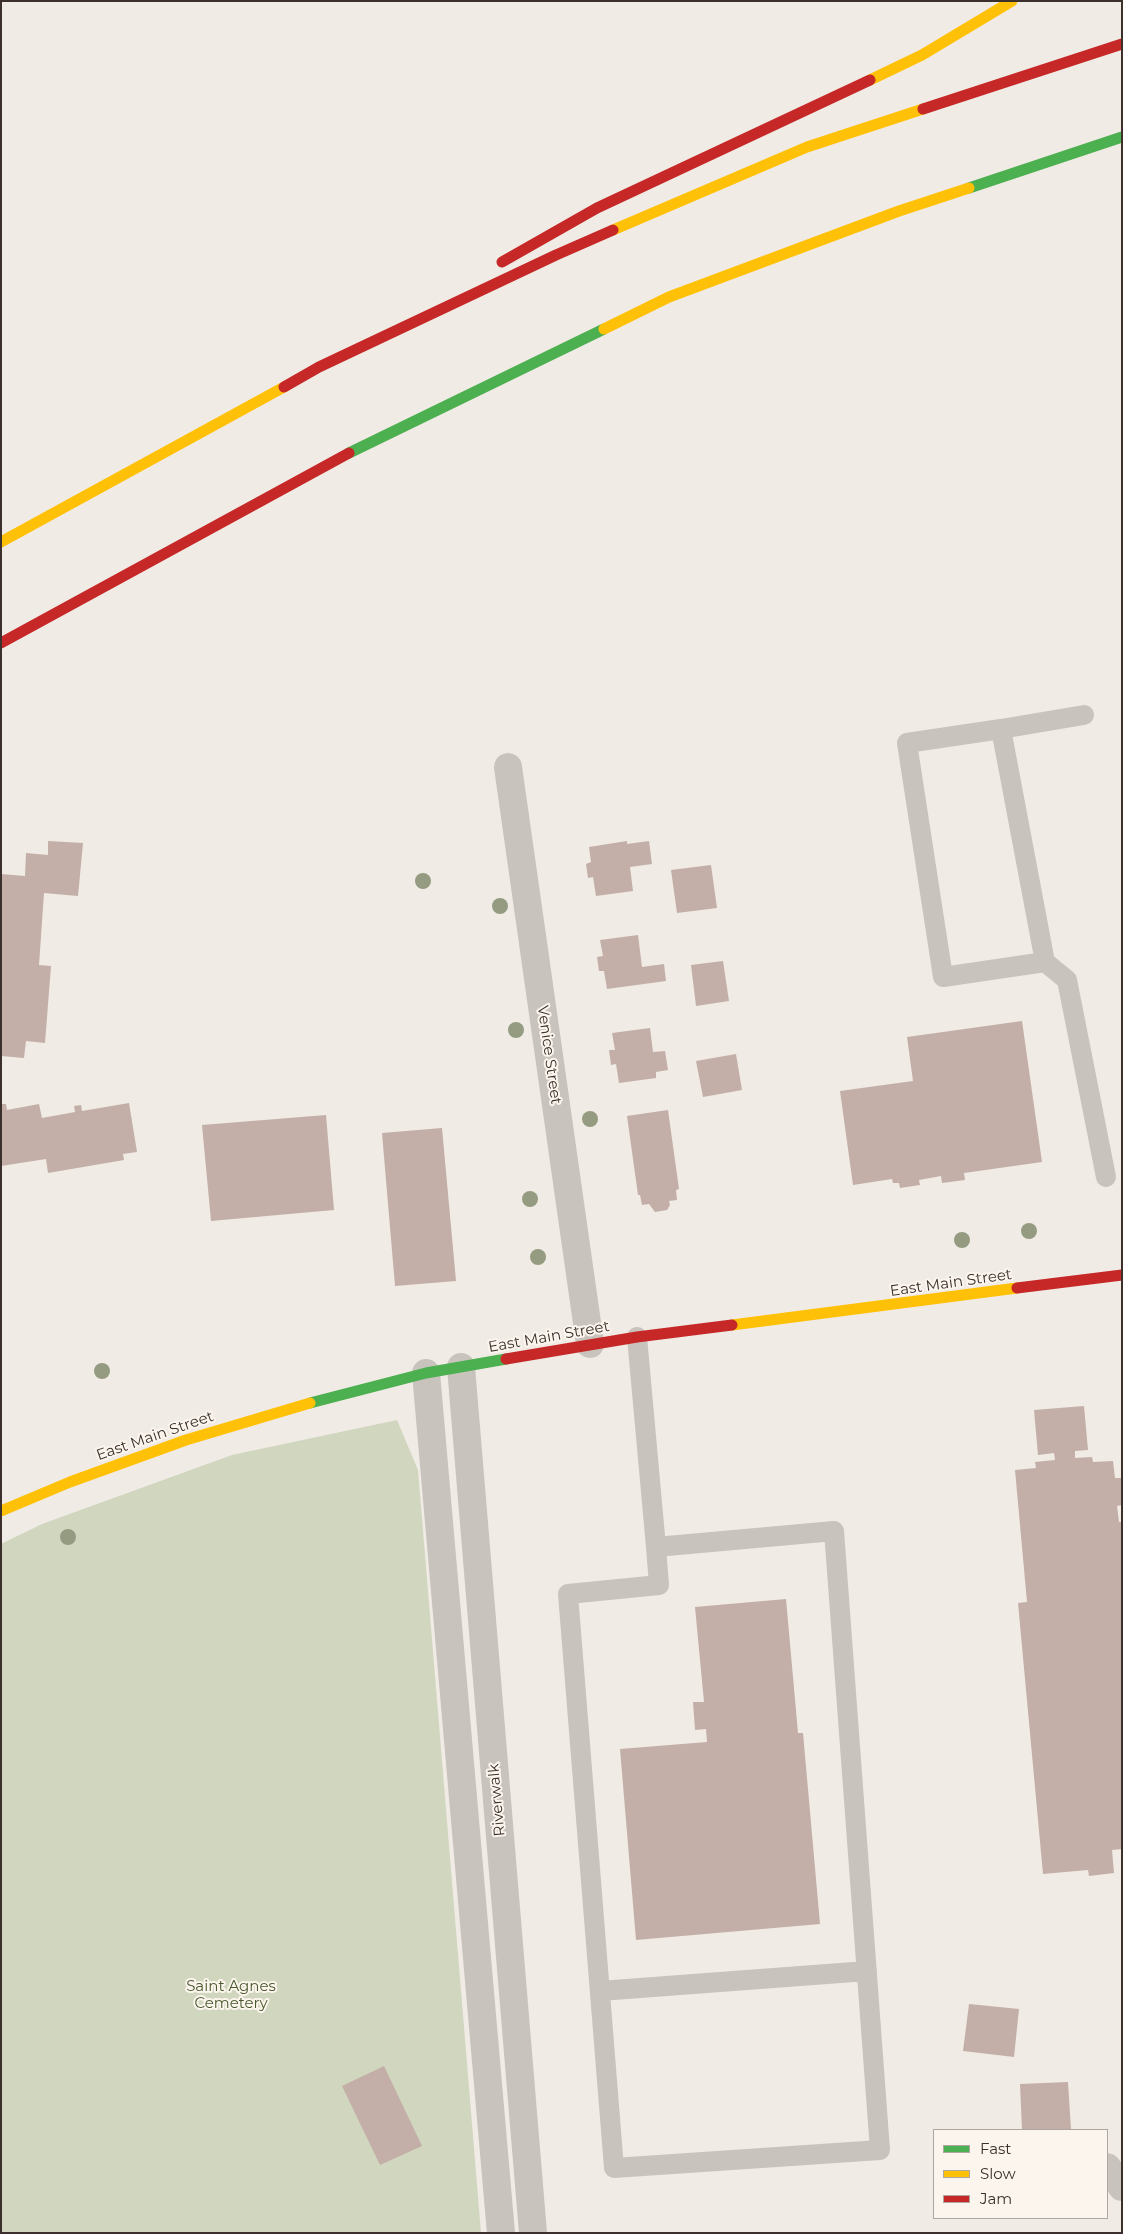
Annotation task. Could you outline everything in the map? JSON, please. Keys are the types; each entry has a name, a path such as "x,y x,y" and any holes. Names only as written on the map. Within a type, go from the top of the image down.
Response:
{"main road":[{"path":"492,267 596,208 922,55 1012,1"},
{"path":"319,367 556,254 807,147 1122,44"},
{"path":"1,643 371,441 669,297 900,211 1122,137"},
{"path":"1,542 319,367 449,292"},
{"name":"East Main Street","path":"1,1511 70,1482 186,1440 279,1411 426,1373 637,1337 1122,1275"}],"street":[{"name":"Venice Street","path":"508,767 590,1344"},
{"name":"Riverwalk","path":"461,1367 533,2233"},
{"path":"426,1373 501,2233"},
{"path":"1108,2168 1122,2186"}],"lane":[{"path":"1045,962 943,976 907,743 1084,715"},
{"path":"1001,729 1045,962 1067,980 1106,1177"},
{"path":"637,1337 659,1586 568,1594 614,2168 880,2150 834,1532 656,1548"},
{"path":"600,1991 867,1971"}],"green space":[{"name":"Saint Agnes Cemetery","path":"397,1420 418,1470 481,2233 1,2233 1,1544 42,1524 232,1455"}],"building":[{"path":"48,841 83,843 78,896 44,893 39,965 51,966 45,1043 26,1041 24,1058 1,1056 1,874 25,876 26,853 48,855"},
{"path":"627,841 627,844 649,841 652,864 630,867 633,891 596,896 593,877 588,878 586,864 591,862 589,847"},
{"path":"711,865 717,908 677,913 671,870"},
{"path":"638,935 642,967 664,964 666,981 607,989 604,971 599,971 597,957 603,956 600,940"},
{"path":"723,961 729,1001 696,1006 691,965"},
{"path":"1022,1021 1042,1162 964,1173 965,1180 942,1183 941,1176 919,1180 920,1185 900,1188 899,1183 893,1183 892,1179 853,1185 840,1091 913,1081 907,1037"},
{"path":"650,1028 653,1052 665,1051 668,1070 656,1072 656,1078 619,1083 616,1064 611,1065 609,1050 615,1050 612,1033"},
{"path":"736,1054 742,1090 703,1097 696,1061"},
{"path":"129,1103 137,1152 123,1154 124,1160 48,1173 46,1159 1,1166 1,1104 6,1104 7,1110 39,1104 42,1118 75,1112 74,1106 81,1105 82,1111"},
{"path":"668,1110 679,1189 676,1190 677,1200 669,1201 670,1205 667,1210 655,1212 649,1204 642,1205 640,1195 638,1195 627,1116"},
{"path":"326,1115 334,1210 211,1221 202,1125"},
{"path":"442,1128 456,1281 395,1286 382,1133"},
{"path":"1084,1406 1088,1450 1075,1451 1075,1458 1092,1457 1093,1462 1113,1461 1115,1478 1121,1478 1122,1485 1122,1505 1117,1506 1119,1522 1122,1522 1122,1849 1112,1850 1114,1873 1089,1876 1088,1870 1043,1874 1018,1603 1027,1602 1015,1470 1036,1468 1035,1462 1055,1460 1054,1453 1038,1455 1034,1410"},
{"path":"786,1599 798,1733 803,1733 820,1924 636,1940 620,1749 707,1742 706,1729 695,1730 693,1702 704,1702 695,1607"},
{"path":"969,2004 1019,2009 1014,2057 963,2051"},
{"path":"384,2066 422,2146 380,2165 342,2086"},
{"path":"1068,2082 1071,2129 1022,2129 1020,2084"}],"traffic: fast":[{"path":"969,188 1122,137"},
{"path":"349,453 604,329"},
{"path":"310,1403 426,1373 506,1359"}],"traffic: slow":[{"path":"870,80 922,55 1012,1"},
{"path":"613,230 807,147 923,109"},
{"path":"604,329 669,297 899,211 969,188"},
{"path":"1,542 284,387"},
{"path":"732,1325 1017,1288"},
{"path":"1,1511 70,1482 186,1440 310,1403"}],"traffic: jam":[{"path":"923,109 1122,44"},
{"path":"502,262 597,208 870,80"},
{"path":"284,387 319,367 613,230"},
{"path":"1,643 349,453"},
{"path":"1017,1288 1122,1275"},
{"path":"506,1359 637,1337 732,1325"}]}
